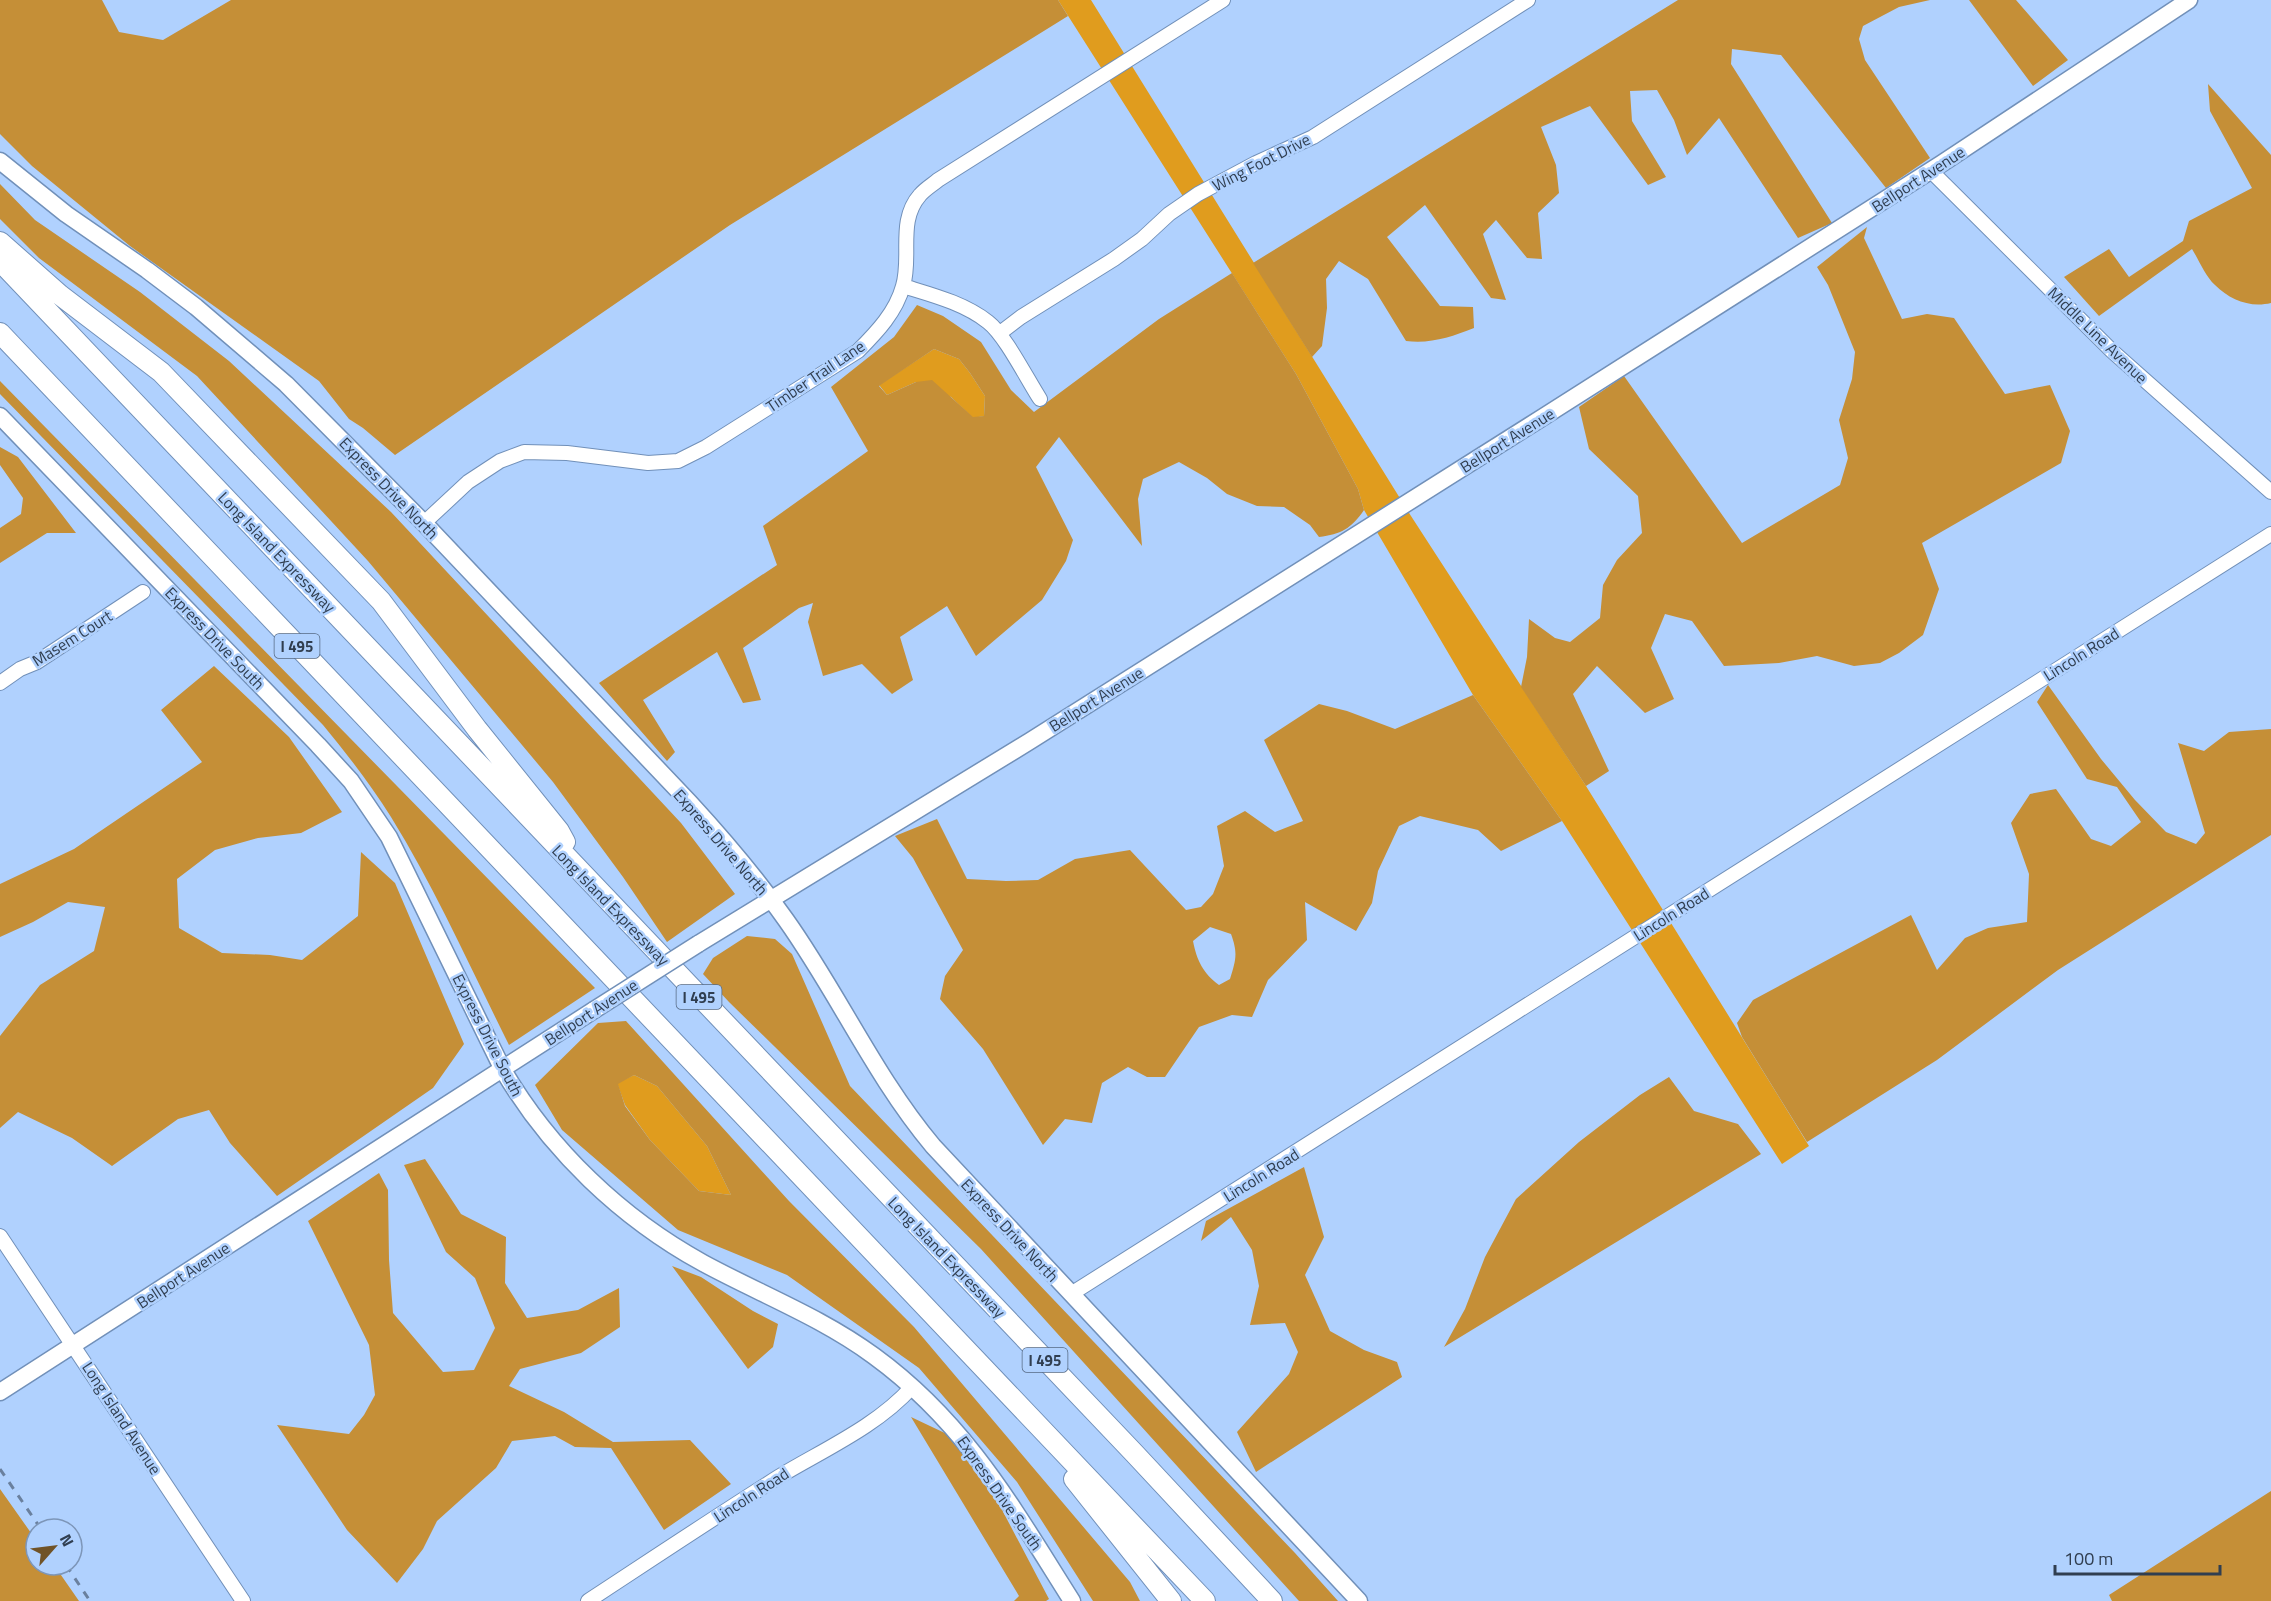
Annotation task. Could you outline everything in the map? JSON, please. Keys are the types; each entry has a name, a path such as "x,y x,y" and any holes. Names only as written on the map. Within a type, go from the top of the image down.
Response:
{"highway":[{"path":"0,242 51,288 161,372 381,601 477,729 559,831 581,873"},
{"name":"Long Island Expressway","path":"0,261 1134,1453 1272,1601"},
{"name":"I 495","path":"0,333 1205,1601"},
{"path":"1023,1409 1074,1479 1172,1601"}],"main road":[{"name":"Bellport Avenue","path":"0,1392 698,944 1040,735 1931,171 2189,0"},
{"name":"Express Drive North","path":"0,161 33,190 147,270 242,345 329,425 690,803 770,899 815,965 915,1125 951,1167 1359,1601"},
{"name":"Express Drive South","path":"0,416 351,781 399,856 502,1070 532,1114 567,1155 604,1193 641,1223 700,1262 837,1332 875,1356 912,1387 958,1433 978,1457 1072,1601"}],"street":[{"name":"Timber Trail Lane","path":"424,523 468,482 500,461 524,452 567,453 648,463 678,461 706,447 858,351 879,330 891,313 903,286 909,212 920,195 938,180 1223,0"},
{"name":"Wing Foot Drive","path":"1000,333 1021,317 1114,259 1142,239 1169,214 1198,194 1256,163 1313,137 1528,0"},
{"name":"Middle Line Avenue","path":"1931,171 2112,351 2271,492"},
{"path":"903,286 958,304 989,322 1000,333 1040,399"},
{"name":"Lincoln Road","path":"1071,1294 2271,534"},
{"name":"Masem Court","path":"0,683 20,669 37,662 143,592"},
{"name":"Long Island Avenue","path":"0,1236 243,1601"},
{"name":"Lincoln Road","path":"588,1601 779,1477 882,1415 912,1387"}],"shaded area":[{"path":"0,0 102,0 119,32 163,40 231,0 1058,0 1068,16 730,225 395,455 349,419 319,381 130,246 32,166 0,134"},
{"path":"1058,0 1091,0 1411,516 1586,786 1809,1146 1782,1164 1562,821 1473,695 1364,510 1358,489 1296,374"},
{"path":"1678,0 1930,0 1899,7 1863,26 1859,39 1865,60 1930,158 1886,188 1781,55 1732,49 1731,64 1832,223 1798,238 1719,118 1687,155 1674,120 1657,90 1630,91 1632,121 1666,177 1648,185 1590,106 1541,127 1556,165 1559,193 1538,213 1542,259 1527,258 1496,220 1483,234 1506,300 1491,298 1425,205 1387,237 1440,306 1473,307 1474,328 1441,339 1424,342 1406,341 1368,279 1339,261 1326,279 1327,308 1322,346 1312,357 1253,263"},
{"path":"1969,0 2016,0 2068,60 2033,86"},
{"path":"2208,84 2271,155 2271,303 2241,302 2227,295 2208,277 2192,249 2099,316 2064,277 2109,249 2129,277 2183,241 2189,221 2252,188 2210,111"},
{"path":"0,184 35,220 140,292 229,361 391,512 681,823 735,894 667,942 623,877 553,782 368,561 197,376 39,258 0,219"},
{"path":"1867,227 1864,238 1902,319 1927,314 1954,318 2005,394 2050,385 2070,431 2061,463 1922,543 1939,589 1923,635 1899,653 1880,663 1854,666 1817,656 1779,663 1724,666 1692,621 1665,614 1651,648 1674,699 1645,713 1597,666 1573,694 1609,771 1586,786 1521,687 1527,657 1529,619 1555,638 1570,642 1600,618 1603,585 1617,560 1642,533 1638,496 1589,449 1579,407 1624,376 1742,543 1840,485 1848,458 1839,420 1852,379 1855,352 1828,285 1817,267"},
{"path":"1232,273 1296,374 1358,489 1364,510 1355,522 1339,532 1319,537 1310,525 1284,507 1257,506 1227,494 1207,478 1179,462 1143,479 1138,499 1142,546 1059,437 1036,467 1073,540 1066,561 1042,600 976,656 947,606 900,637 913,680 892,694 862,664 823,676 808,622 813,603 799,608 743,648 761,700 743,703 717,652 643,700 675,752 667,761 599,683 777,565 763,526 868,451 831,387 894,337 917,305 943,316 981,342 1011,390 1034,412 1159,319","holes":["934,349 959,359 985,396 984,416 973,417 932,380 916,382 887,395 879,386"]},
{"path":"934,349 959,359 970,373 985,396 984,416 973,418 951,397 916,382 887,395 879,385"},
{"path":"0,381 595,988 509,1045 423,873 391,817 350,758 323,725 0,394"},
{"path":"0,447 18,457 76,533 47,533 0,563 0,528 21,514 23,498 0,465"},
{"path":"214,666 289,737 342,812 301,833 258,838 215,850 177,879 179,928 222,953 270,955 302,960 358,916 361,852 395,883 464,1044 433,1088 277,1196 230,1143 209,1110 178,1119 112,1166 72,1138 18,1112 0,1128 0,1036 40,985 94,951 105,907 68,902 0,937 0,884 74,849 202,762 161,710"},
{"path":"2048,685 2101,759 2135,800 2166,832 2196,844 2205,833 2178,743 2204,751 2229,732 2271,729 2271,835 2058,970 1937,1060 1807,1142 1742,1037 1737,1023 1753,1000 1911,915 1937,970 1965,938 1988,928 2027,922 2029,874 2011,823 2030,794 2056,789 2091,839 2111,846 2141,822 2117,787 2087,779 2037,702"},
{"path":"1473,695 1562,821 1501,851 1478,830 1420,816 1399,826 1378,871 1372,903 1356,931 1305,902 1307,940 1268,980 1252,1017 1232,1015 1199,1027 1165,1077 1147,1077 1128,1067 1102,1083 1092,1123 1065,1119 1043,1145 983,1049 940,999 945,976 963,950 913,858 895,836 937,819 967,879 1038,880 1075,859 1130,850 1186,910 1201,907 1213,894 1224,866 1217,826 1245,811 1275,832 1303,821 1264,740 1319,704 1347,711 1395,729","holes":["1210,927 1231,934 1235,946 1234,967 1230,979 1219,985 1201,966 1193,941"]},
{"path":"747,936 775,939 792,954 850,1086 1295,1553 1338,1601 1299,1601 981,1249 703,974 713,958"},
{"path":"626,1021 789,1201 914,1327 1130,1582 1140,1601 1093,1601 1017,1482 919,1368 787,1275 678,1230 562,1130 535,1085 598,1023","holes":["634,1075 657,1086 707,1146 731,1195 699,1191 650,1140 625,1106 618,1084"]},
{"path":"634,1075 657,1086 707,1146 731,1195 699,1191 650,1140 625,1105 617,1083"},
{"path":"1669,1077 1694,1111 1738,1124 1761,1154 1444,1347 1465,1309 1485,1257 1516,1199 1579,1142 1640,1095"},
{"path":"425,1159 461,1214 506,1237 505,1283 527,1318 578,1310 619,1288 620,1327 581,1353 520,1369 509,1386 564,1412 613,1442 690,1440 731,1484 664,1530 611,1448 575,1447 555,1436 512,1441 496,1468 437,1521 423,1549 397,1583 347,1530 277,1425 349,1434 364,1415 375,1395 369,1345 308,1221 379,1173 388,1190 389,1260 393,1313 443,1372 474,1370 495,1328 475,1278 446,1252 404,1165"},
{"path":"1304,1167 1324,1237 1305,1275 1330,1331 1364,1350 1397,1362 1402,1377 1256,1472 1237,1432 1289,1374 1298,1352 1285,1323 1250,1325 1259,1286 1252,1250 1231,1217 1201,1241 1206,1221"},
{"path":"672,1266 701,1277 753,1311 778,1324 773,1347 748,1369"},
{"path":"911,1417 949,1435 1000,1506 1049,1599 1046,1601 1014,1601 1019,1596"},
{"path":"0,1489 24,1523 24,1577 62,1577 79,1601 0,1601"},
{"path":"2271,1491 2271,1601 2112,1601 2109,1595"}],"railway":[{"path":"0,1469 33,1517"},
{"path":"74,1577 90,1601"}]}
